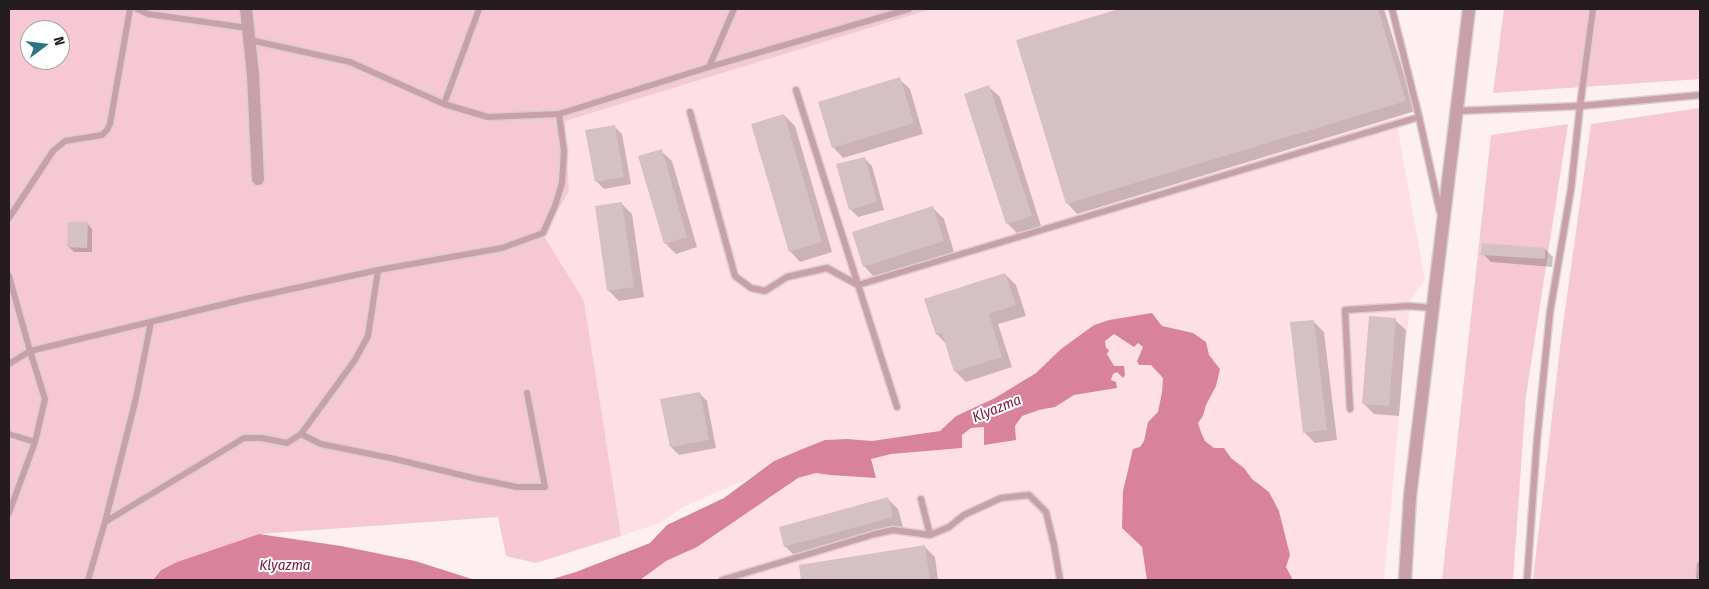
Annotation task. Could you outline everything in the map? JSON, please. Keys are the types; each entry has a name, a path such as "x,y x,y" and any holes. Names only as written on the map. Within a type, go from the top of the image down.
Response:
{"street":[{"path":"246,9 253,75 258,179"},
{"path":"1405,580 1410,496 1469,9"}],"lane":[{"path":"9,218 53,151 65,141 102,135 107,130 110,124 130,9"},
{"path":"136,9 148,14 249,34 350,62 444,104 488,117 559,114 709,67 909,9"},
{"path":"444,104 478,9"},
{"path":"709,67 734,9"},
{"path":"1392,9 1443,225"},
{"path":"1527,580 1537,440 1549,322 1571,189 1593,9"},
{"path":"796,90 896,407"},
{"path":"1456,111 1580,106 1700,95"},
{"path":"690,112 736,276 751,288 765,291 787,277 827,268 858,285 1419,117"},
{"path":"9,364 30,352 240,300 378,270 502,248 543,232 555,206 562,183 564,151 559,114"},
{"path":"105,522 244,438 262,438 287,443 301,434 355,360 368,336 378,270"},
{"path":"9,276 45,399 35,442 9,513"},
{"path":"1350,409 1345,310 1409,306 1433,308"},
{"path":"88,580 105,522 136,398 151,322"},
{"path":"301,434 322,444 473,478 517,487 545,487 527,393"},
{"path":"9,434 35,442"},
{"path":"722,580 814,551 893,530 930,535 949,527 964,515 1001,498 1029,496 1046,512 1060,580"},
{"path":"921,499 930,535"},
{"path":"1699,580 1700,565"}],"shaded area":[{"path":"9,9 932,9 565,121 569,191 544,236 584,301 621,536 536,563 506,556 498,517 259,534 177,562 161,570 153,580 9,580"},
{"path":"932,9 1385,9 1416,111 1396,119 1425,280 1410,301 1384,580 1293,580 1286,566 1290,555 1279,511 1269,492 1252,479 1244,468 1231,458 1224,448 1214,448 1204,441 1198,423 1216,386 1220,369 1209,355 1206,342 1162,326 1156,317 1109,320 1094,325 1061,349 1036,373 995,398 956,416 940,431 872,441 825,440 774,461 750,478 683,507 662,522 621,536 584,301 544,236 569,191 565,120"},
{"path":"1504,9 1700,9 1700,79 1493,93"},
{"path":"1700,108 1700,580 1533,580 1561,339 1591,124"},
{"path":"1568,124 1526,396 1513,580 1442,580 1491,135"},
{"path":"1114,334 1134,347 1138,342 1143,347 1137,361 1151,365 1163,378 1158,412 1148,422 1144,441 1140,447 1122,528 1142,547 1147,580 640,580 666,561 697,547 798,478 816,473 876,478 871,459 891,454 962,448 962,435 971,428 984,427 984,445 1016,440 1015,426 1022,416 1055,407 1074,395 1116,388 1111,380 1113,373 1117,372 1123,378 1124,366 1114,367 1107,354 1105,341"}],"water":[{"name":"Klyazma","path":"1152,313 1162,326 1193,333 1206,342 1209,355 1220,369 1216,386 1198,423 1201,432 1205,441 1214,448 1224,448 1231,458 1244,468 1252,479 1269,492 1279,511 1290,555 1286,567 1293,580 1147,580 1142,547 1122,528 1123,491 1133,449 1140,447 1144,441 1148,422 1158,412 1163,378 1151,365 1139,365 1137,361 1143,347 1138,343 1134,347 1114,334 1105,341 1106,348 1109,350 1107,354 1114,366 1124,366 1125,375 1123,378 1117,372 1113,374 1111,380 1116,382 1117,388 1074,395 1055,407 1022,416 1015,426 1016,440 984,445 984,427 971,428 962,435 962,448 891,454 871,459 876,478 816,473 798,478 697,547 666,561 640,580 549,580 576,572 650,543 667,525 724,498 774,461 825,440 872,441 940,431 956,416 995,398 1036,373 1061,349 1094,325 1109,320"},
{"name":"Klyazma","path":"259,534 341,546 415,561 475,580 153,580 161,570 177,562"}],"building":[{"path":"1119,9 1378,9 1406,101 1066,204 1016,40"},
{"path":"900,77 914,123 832,148 818,102"},
{"path":"989,85 1032,216 1006,224 964,94"},
{"path":"784,114 822,242 789,252 751,124"},
{"path":"615,125 624,177 595,182 585,130"},
{"path":"662,149 687,237 664,244 638,156"},
{"path":"865,157 877,202 849,210 836,164"},
{"path":"622,202 634,287 607,291 595,206"},
{"path":"933,206 944,241 863,267 852,232"},
{"path":"68,222 88,222 87,248 67,247"},
{"path":"1482,243 1545,248 1545,259 1481,255"},
{"path":"1005,273 1016,305 989,314 1002,357 954,372 942,333 936,335 924,299"},
{"path":"1369,316 1396,318 1389,406 1362,404"},
{"path":"1314,320 1327,430 1303,433 1290,322"},
{"path":"700,392 709,440 670,447 660,399"},
{"path":"888,497 893,517 784,547 779,527"},
{"path":"925,545 930,580 801,580 799,565"}]}
